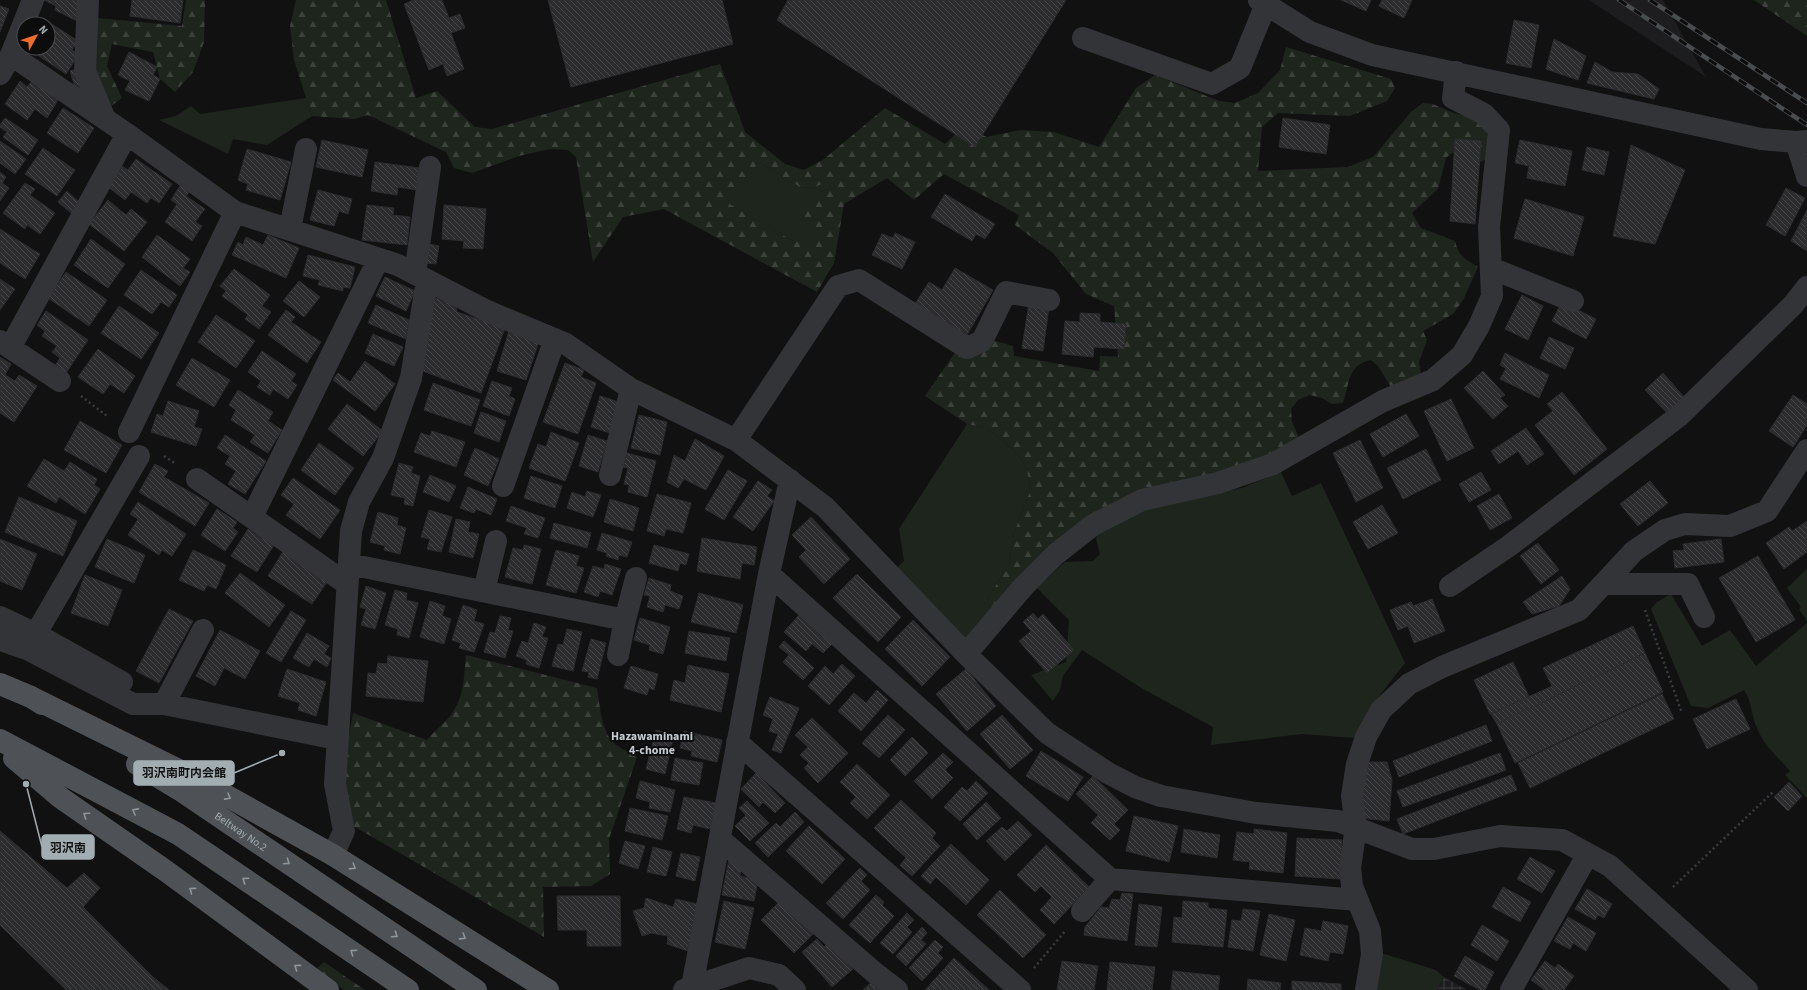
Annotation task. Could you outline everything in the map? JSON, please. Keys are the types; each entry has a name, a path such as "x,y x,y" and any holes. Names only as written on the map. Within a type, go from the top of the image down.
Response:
{"main road":[{"name":"Beltway No.2","path":"0,684 30,697 180,790 476,990"},
{"path":"30,697 191,776 333,855 548,990"},
{"path":"0,740 178,834 408,990"},
{"path":"0,746 61,798 173,876 328,990"}],"street":[{"path":"88,0 85,71 105,119"},
{"path":"0,74 11,55 31,1"},
{"path":"1083,38 1212,84 1240,68 1263,2 1310,32 1372,55 1761,139 1802,142 1807,176"},
{"path":"11,55 105,119 235,212 290,229 378,260 398,265 487,311 566,344 631,389 736,440 825,507 966,654 1047,733 1108,773 1135,787 1161,796 1256,813 1338,822 1356,827 1412,849 1434,849 1500,836 1562,840 1610,866 1747,990"},
{"path":"966,654 1024,586 1056,554 1093,525 1142,500 1218,483 1273,464 1383,401 1433,380 1462,355 1479,326 1492,296 1489,227 1499,130 1484,114 1454,98 1456,72"},
{"path":"60,381 5,345 126,134"},
{"path":"290,229 306,149"},
{"path":"333,855 344,831 335,784 351,531 359,502 383,458 411,378 430,167"},
{"path":"32,641 135,440 235,212"},
{"path":"252,517 378,260"},
{"path":"1491,268 1573,301"},
{"path":"736,440 838,286 859,280 967,348 982,341 1006,292 1049,300"},
{"path":"1450,586 1509,546 1679,416 1792,305 1807,287"},
{"path":"502,486 555,339"},
{"path":"610,475 631,389"},
{"path":"1366,990 1372,954 1370,931 1352,886 1350,868 1356,827 1352,796 1357,764 1366,737 1381,710 1409,684 1442,667 1579,610 1634,551 1665,530 1685,524 1730,526 1767,511 1807,450"},
{"path":"198,479 252,517 348,574 484,591 624,620"},
{"path":"688,989 720,838 769,574 790,480"},
{"path":"484,591 496,541"},
{"path":"769,574 1110,879 1357,900"},
{"path":"618,655 624,620 636,578"},
{"path":"1603,584 1688,584 1704,617"},
{"path":"0,617 32,641 144,694 155,704 337,739"},
{"path":"155,704 203,630"},
{"path":"0,640 32,641"},
{"path":"737,742 1020,986"},
{"path":"720,838 875,974 897,990"},
{"path":"1511,990 1588,854"},
{"path":"1082,911 1110,879"},
{"path":"688,989 749,968 779,975 795,990"}],"path":[{"path":"60,381 135,440 198,479"},
{"path":"1636,585 1682,713"},
{"path":"1654,906 1774,791"},
{"path":"1020,986 1082,911"}],"shaded area":[{"path":"1589,0 1663,0 1706,77"},
{"path":"1444,977 1467,990 1437,990"}],"green space":[{"path":"186,0 205,0 204,42 193,72 175,92 160,79 153,52 112,44 107,66 122,98 111,106 94,70 97,18 182,26"},
{"path":"296,0 386,0 416,98 437,91 475,127 492,129 720,64 745,132 785,164 804,170 824,159 885,108 945,144 963,127 987,137 1021,130 1054,132 1099,147 1136,88 1155,75 1219,101 1235,103 1258,93 1280,70 1286,47 1391,79 1395,88 1387,101 1350,116 1278,113 1262,127 1258,171 1348,167 1373,157 1411,112 1423,103 1433,104 1449,111 1476,119 1484,126 1487,134 1487,159 1478,163 1468,153 1452,153 1446,158 1438,189 1412,213 1421,228 1455,241 1458,251 1463,257 1478,267 1463,300 1453,314 1423,331 1427,340 1419,362 1421,375 1391,387 1378,366 1371,360 1363,362 1353,371 1343,403 1332,404 1322,398 1310,395 1298,400 1291,409 1292,422 1300,440 1228,473 1152,488 991,611 987,599 1009,565 1014,533 1030,491 1027,470 1020,457 1001,439 986,428 967,424 925,396 956,351 992,340 1013,346 1014,356 1099,371 1100,356 1118,357 1114,306 1086,294 1053,253 1015,225 1019,215 944,174 914,200 887,178 844,204 834,263 817,292 664,209 623,217 593,262 576,157 568,150 550,149 519,156 472,173 454,168 446,152 368,115 354,119 312,116 294,60 290,26","holes":["759,162 800,187 813,188 828,181 830,187 798,210 815,242 795,242 728,203"]},
{"path":"1754,0 1807,0 1807,36"},
{"path":"306,98 312,116 267,145 233,139 228,154 159,120 176,116 191,106 200,114"},
{"path":"759,162 800,187 813,188 828,180 830,187 815,242 795,242 727,203"},
{"path":"967,424 986,428 1001,439 1020,457 1027,470 1030,491 1014,533 1009,565 987,599 991,611 963,645 892,572 904,561 899,529"},
{"path":"1281,472 1292,496 1321,483 1405,663 1371,708 1355,738 1302,734 1211,745 1213,727 1143,689 1082,650 1063,676 1060,690 1053,701 1031,675 1066,662 1069,620 1037,588 1065,562 1093,561 1100,554 1096,540 1098,532 1147,507 1242,488"},
{"path":"1807,569 1807,621 1799,609 1801,607 1787,588"},
{"path":"1671,594 1702,646 1730,630 1756,666 1807,623 1807,798 1785,775 1790,771 1763,740 1755,723 1749,699 1744,690 1708,708 1691,706 1651,609 1657,602"},
{"path":"466,655 597,688 604,726 610,739 617,746 637,757 609,839 610,874 591,886 543,887 544,937 350,824 346,782 346,752 353,713 427,740 451,715 459,701 463,686"},
{"path":"1381,953 1436,970 1444,977 1437,990 1376,990 1378,985"},
{"path":"324,962 365,990 344,990 316,969"}],"building":[{"path":"44,0 85,0 79,22 55,10 56,6"},
{"path":"132,0 183,0 180,23 130,16"},
{"path":"414,0 442,0 449,18 460,14 465,28 451,33 464,69 447,76 443,64 429,70 404,4"},
{"path":"548,0 722,0 733,44 571,87"},
{"path":"788,0 1066,0 975,147 777,20"},
{"path":"1341,0 1371,0 1366,11"},
{"path":"1382,0 1412,0 1404,18 1379,6"},
{"path":"0,6 9,9 0,32"},
{"path":"1514,20 1539,25 1531,68 1506,63"},
{"path":"56,27 78,41 72,50 79,54 66,74 39,56 56,56"},
{"path":"1554,39 1586,56 1578,80 1546,69"},
{"path":"129,52 157,67 153,75 160,79 149,101 125,90 130,81 118,75"},
{"path":"1595,62 1612,72 1638,74 1659,89 1654,99 1587,83"},
{"path":"82,67 91,93 78,97 70,71"},
{"path":"20,81 27,87 32,81 58,100 47,118 35,109 27,120 5,104"},
{"path":"63,108 94,128 78,153 47,133"},
{"path":"5,118 38,140 28,155 3,137 7,132 0,127 0,125"},
{"path":"1283,118 1330,125 1326,154 1279,147"},
{"path":"1455,139 1481,141 1475,224 1450,221"},
{"path":"322,140 368,150 362,177 316,167"},
{"path":"1520,140 1572,151 1565,186 1527,178 1529,166 1515,163"},
{"path":"0,141 26,159 15,174 0,163"},
{"path":"1631,145 1685,170 1655,244 1613,236"},
{"path":"1587,147 1609,152 1604,175 1582,170"},
{"path":"43,148 75,170 57,196 25,174"},
{"path":"247,149 291,162 280,200 246,190 248,184 238,180"},
{"path":"136,159 172,184 159,203 151,198 147,203 131,192 125,200 108,187 122,166 128,170"},
{"path":"375,162 420,168 417,190 398,187 397,195 371,191"},
{"path":"0,172 6,177 2,183 9,188 0,201"},
{"path":"25,183 35,189 30,195 55,213 40,234 27,225 25,229 3,213"},
{"path":"181,184 191,190 186,196 205,209 195,222 202,226 192,241 165,222 177,204 171,200"},
{"path":"1786,188 1805,198 1785,236 1766,225"},
{"path":"318,190 352,199 348,214 339,211 334,226 310,220"},
{"path":"67,191 80,203 71,213 58,202"},
{"path":"945,194 995,224 985,239 976,234 972,241 931,217"},
{"path":"1525,199 1584,217 1573,256 1514,238"},
{"path":"108,200 126,215 131,209 147,222 124,251 89,224"},
{"path":"367,205 394,208 393,215 410,217 407,245 362,240"},
{"path":"444,205 486,209 483,249 463,248 464,241 442,239"},
{"path":"1807,210 1807,251 1791,241"},
{"path":"0,229 40,254 25,279 0,263"},
{"path":"895,233 915,242 902,269 872,255 882,234 893,238"},
{"path":"157,235 190,259 183,268 190,272 180,286 142,257"},
{"path":"268,235 299,248 286,278 232,255 238,242 243,245 246,237 263,245"},
{"path":"91,239 125,264 108,288 74,265"},
{"path":"429,244 439,246 436,264 425,263"},
{"path":"308,255 355,267 350,288 343,287 343,291 318,285 320,280 303,276"},
{"path":"955,268 993,290 967,335 915,304 929,282 942,290"},
{"path":"234,269 270,295 262,306 271,312 259,329 245,319 248,315 222,296 226,291 220,286"},
{"path":"141,270 177,295 169,307 161,302 152,314 124,295"},
{"path":"66,272 107,300 89,326 48,298"},
{"path":"385,277 415,291 406,311 376,296"},
{"path":"0,279 15,289 0,310"},
{"path":"299,281 320,297 304,317 283,301"},
{"path":"1522,295 1543,306 1528,340 1505,329"},
{"path":"433,297 456,305 457,312 505,328 481,393 423,371"},
{"path":"1562,302 1596,319 1586,339 1552,321"},
{"path":"1029,303 1049,307 1043,351 1022,348"},
{"path":"376,305 409,320 406,339 368,323"},
{"path":"119,306 159,333 141,359 101,333"},
{"path":"286,310 295,317 291,322 321,342 307,363 268,335"},
{"path":"46,311 88,340 66,373 55,366 60,358 52,352 57,346 42,336 45,331 37,325"},
{"path":"1080,313 1100,314 1100,322 1126,324 1124,349 1094,347 1093,357 1062,354 1065,321 1080,322"},
{"path":"216,315 255,341 236,368 198,342"},
{"path":"509,331 539,341 526,380 497,371"},
{"path":"373,334 403,347 394,366 365,353"},
{"path":"1549,337 1574,348 1565,369 1540,358"},
{"path":"98,349 135,376 124,393 110,384 103,394 78,377"},
{"path":"262,351 296,374 291,381 297,385 288,399 273,389 270,395 257,387 261,381 248,372"},
{"path":"1505,353 1549,375 1539,398 1500,379 1506,368 1500,365"},
{"path":"0,357 11,364 5,375 15,381 19,375 37,386 14,422 0,413"},
{"path":"192,358 230,380 214,407 176,385"},
{"path":"365,361 395,384 375,411 333,380 338,373 350,382"},
{"path":"565,363 584,370 581,377 596,383 578,434 543,422"},
{"path":"1483,371 1505,395 1500,398 1508,406 1493,419 1464,388"},
{"path":"1663,373 1684,397 1667,413 1645,390"},
{"path":"492,381 512,388 509,396 515,399 509,416 483,406"},
{"path":"433,383 480,400 471,426 424,410"},
{"path":"238,390 273,412 268,421 282,430 268,453 250,442 255,435 231,420 236,410 229,405"},
{"path":"1562,392 1607,449 1574,475 1535,425 1553,411 1547,404"},
{"path":"1793,395 1807,404 1807,425 1793,447 1769,431"},
{"path":"600,396 619,402 610,433 591,427"},
{"path":"1451,399 1474,448 1447,461 1424,411"},
{"path":"168,401 199,411 194,427 202,429 196,446 151,432 157,414 163,416"},
{"path":"347,404 383,431 363,456 328,429"},
{"path":"481,412 506,421 499,442 474,433"},
{"path":"1406,414 1419,436 1383,457 1370,434"},
{"path":"639,415 667,422 660,455 631,448"},
{"path":"80,421 122,445 106,473 64,450"},
{"path":"1526,428 1544,454 1527,465 1518,451 1499,464 1491,451"},
{"path":"432,431 465,442 456,467 414,452 421,433 430,436"},
{"path":"551,432 579,443 565,481 529,468 538,444 546,447"},
{"path":"225,435 266,461 245,494 228,484 236,471 225,464 230,456 217,448"},
{"path":"588,435 607,441 598,472 579,466"},
{"path":"695,439 724,456 706,490 684,479 678,488 667,482 674,455 685,461"},
{"path":"1360,440 1383,488 1356,502 1333,453"},
{"path":"319,443 354,468 335,495 301,470"},
{"path":"475,448 499,459 488,486 464,475"},
{"path":"1426,449 1441,480 1403,499 1387,468"},
{"path":"627,453 656,461 647,497 628,492 629,485 624,484 628,468 623,467"},
{"path":"44,459 64,471 70,462 97,479 94,485 100,489 85,514 59,497 56,503 27,486"},
{"path":"399,463 413,467 411,473 420,476 413,506 404,504 405,498 391,495"},
{"path":"155,464 168,471 164,477 209,503 195,526 139,492"},
{"path":"728,470 747,481 724,520 705,509"},
{"path":"1481,472 1491,490 1469,502 1459,484"},
{"path":"430,475 456,486 449,502 423,492"},
{"path":"531,476 562,486 555,508 524,498"},
{"path":"293,478 340,510 320,539 286,515 294,504 281,495"},
{"path":"758,481 772,490 767,496 774,501 753,531 733,517"},
{"path":"1650,481 1668,503 1638,526 1620,504"},
{"path":"468,487 497,499 491,515 476,509 474,513 460,508"},
{"path":"587,491 601,495 593,517 567,508 572,492 585,497"},
{"path":"657,494 691,503 683,533 666,529 664,536 647,531"},
{"path":"1499,494 1512,518 1490,530 1477,506"},
{"path":"19,497 77,521 63,556 5,532"},
{"path":"610,499 639,508 633,531 604,522"},
{"path":"138,502 186,534 172,556 162,550 159,555 128,535 138,519 130,514"},
{"path":"1382,505 1398,533 1368,549 1353,522"},
{"path":"511,506 545,518 538,538 524,534 527,528 506,521"},
{"path":"217,509 237,522 233,528 238,532 225,551 201,535"},
{"path":"429,510 452,517 441,552 427,549 430,539 421,537"},
{"path":"378,512 398,518 397,525 406,528 400,554 384,550 385,546 370,542"},
{"path":"811,517 850,559 824,584 799,557 806,550 792,535"},
{"path":"456,519 470,522 468,532 479,534 473,558 449,552"},
{"path":"1807,521 1807,552 1784,569 1766,543 1789,527 1792,531"},
{"path":"554,523 591,533 587,548 550,538"},
{"path":"248,529 274,545 257,572 231,556"},
{"path":"602,533 632,542 627,557 619,555 618,560 606,556 607,553 597,550"},
{"path":"702,538 757,547 754,565 742,563 740,579 697,571"},
{"path":"0,539 37,554 22,590 0,581"},
{"path":"107,539 145,555 134,583 95,567"},
{"path":"1721,539 1724,562 1675,568 1673,551 1684,550 1683,544"},
{"path":"1538,543 1559,570 1541,584 1520,556"},
{"path":"524,545 541,549 532,584 505,577 513,548 523,550"},
{"path":"654,545 689,554 686,565 680,563 678,571 649,563"},
{"path":"193,550 226,565 216,589 207,585 204,591 179,580"},
{"path":"284,550 329,579 312,604 268,576"},
{"path":"556,550 579,556 576,566 584,568 576,593 546,585"},
{"path":"1758,556 1795,620 1756,642 1719,578"},
{"path":"605,564 621,569 612,595 600,591 598,597 584,592 593,566 604,569"},
{"path":"240,573 285,605 269,627 225,593"},
{"path":"857,574 901,617 878,642 833,598"},
{"path":"85,575 122,590 108,626 71,613"},
{"path":"1562,576 1570,589 1559,606 1532,614 1523,602"},
{"path":"649,578 671,585 670,591 683,596 679,609 665,605 663,612 647,607 650,596 644,595"},
{"path":"366,586 386,593 375,629 361,625 366,609 360,607"},
{"path":"395,590 407,593 406,600 418,603 409,638 397,635 398,629 385,625"},
{"path":"699,593 743,605 736,633 691,622"},
{"path":"1432,599 1445,631 1414,643 1408,626 1398,630 1390,610 1411,602 1413,606"},
{"path":"430,601 445,606 442,616 451,619 444,644 420,637"},
{"path":"463,605 477,610 474,621 484,624 474,652 459,648 461,643 452,640"},
{"path":"169,609 193,621 159,683 136,671"},
{"path":"291,611 306,620 281,662 266,653"},
{"path":"1033,613 1038,619 1043,614 1074,650 1047,673 1019,641 1031,631 1023,622"},
{"path":"799,615 832,644 823,653 812,644 806,651 784,632"},
{"path":"500,616 511,618 508,630 513,631 505,658 484,652 490,632 495,633"},
{"path":"640,618 670,627 663,654 649,650 650,645 634,640"},
{"path":"913,620 950,657 922,686 885,649"},
{"path":"534,623 546,627 542,637 548,638 539,668 526,664 527,660 516,656 522,641 528,643"},
{"path":"1633,626 1645,653 1497,724 1491,714 1552,686 1543,668"},
{"path":"567,629 582,632 573,671 552,666 558,644 563,645"},
{"path":"220,630 260,651 245,679 224,668 215,686 196,676"},
{"path":"689,631 730,638 726,661 685,653"},
{"path":"307,633 329,646 324,654 331,658 327,667 314,659 309,667 293,658"},
{"path":"591,639 606,643 597,679 588,677 589,672 582,671"},
{"path":"784,641 814,668 803,680 783,662 789,655 779,647"},
{"path":"1645,653 1663,692 1515,763 1497,724"},
{"path":"388,656 428,661 423,702 366,696 368,673 376,674 378,663 387,664"},
{"path":"1513,662 1529,697 1490,714 1474,680"},
{"path":"842,664 855,676 829,705 808,686 825,666 833,674"},
{"path":"688,665 729,674 721,712 670,700 674,680 685,683"},
{"path":"631,666 658,674 654,690 649,688 647,695 624,688"},
{"path":"287,669 326,682 316,716 298,710 300,703 278,696"},
{"path":"966,669 996,706 967,731 936,694"},
{"path":"877,690 888,700 861,731 838,711 854,693 866,703"},
{"path":"1662,694 1674,719 1530,788 1518,763"},
{"path":"770,697 799,708 781,753 772,750 778,734 769,731 773,719 763,715"},
{"path":"1736,699 1750,729 1707,749 1693,719"},
{"path":"888,715 905,730 879,758 862,743"},
{"path":"1002,715 1033,750 1010,769 980,734"},
{"path":"812,718 848,753 818,783 804,768 809,763 800,755 808,747 795,735"},
{"path":"1486,725 1492,741 1399,777 1393,761"},
{"path":"656,730 674,735 665,774 646,769"},
{"path":"684,731 722,740 717,762 691,756 692,751 680,748"},
{"path":"912,737 928,753 905,776 890,760"},
{"path":"1041,751 1083,777 1068,801 1026,776"},
{"path":"943,753 953,762 945,770 953,778 932,799 914,781"},
{"path":"1500,753 1506,770 1403,807 1397,791"},
{"path":"675,758 703,763 699,785 671,780"},
{"path":"1364,762 1387,762 1392,780 1389,821 1361,818"},
{"path":"857,764 890,795 867,819 850,803 856,797 840,782"},
{"path":"756,773 785,803 775,813 763,802 759,807 741,789"},
{"path":"1511,775 1517,790 1403,834 1397,819"},
{"path":"1093,776 1128,810 1114,824 1120,830 1110,840 1091,823 1098,815 1076,794"},
{"path":"640,781 675,790 670,812 649,808 650,802 636,798"},
{"path":"976,781 988,793 960,821 944,807 962,787 967,791"},
{"path":"1789,782 1802,796 1788,811 1774,797"},
{"path":"684,797 716,803 710,829 693,825 691,833 677,829"},
{"path":"901,800 936,833 932,838 940,846 912,876 900,865 906,858 874,828"},
{"path":"747,801 769,823 750,841 735,826 746,815 739,808"},
{"path":"986,802 1001,818 977,840 963,824"},
{"path":"630,808 668,816 662,840 625,831"},
{"path":"795,812 804,822 768,857 755,843 776,823 780,827"},
{"path":"1134,816 1178,826 1169,862 1126,851"},
{"path":"1018,821 1032,835 1005,861 986,841 1002,827 1007,831"},
{"path":"809,826 845,859 822,884 786,851"},
{"path":"1184,829 1220,835 1217,858 1181,852"},
{"path":"1254,829 1287,833 1283,873 1249,869 1250,862 1233,860 1237,832 1254,834"},
{"path":"0,831 67,888 84,873 100,888 83,907 153,977 169,990 66,990 0,925"},
{"path":"1297,838 1342,840 1340,879 1295,876"},
{"path":"625,841 645,846 638,869 619,863"},
{"path":"951,844 989,880 966,905 936,877 930,884 921,876"},
{"path":"1046,845 1089,887 1054,924 1040,910 1052,897 1041,886 1035,892 1017,875"},
{"path":"653,847 672,852 666,876 647,872"},
{"path":"681,853 700,857 695,881 676,876"},
{"path":"1530,857 1555,871 1542,893 1517,879"},
{"path":"729,859 742,862 740,876 758,880 754,901 722,895"},
{"path":"860,868 867,875 861,881 870,890 843,919 826,903"},
{"path":"1503,887 1531,902 1520,922 1492,907"},
{"path":"1587,889 1612,904 1604,918 1598,915 1595,920 1575,909"},
{"path":"1000,890 1046,935 1023,958 977,915"},
{"path":"1122,893 1133,894 1127,941 1084,935 1085,927 1101,907 1109,908 1112,899 1120,900"},
{"path":"876,895 884,902 882,905 894,916 870,943 849,925"},
{"path":"557,896 620,896 621,946 587,946 587,930 558,930"},
{"path":"646,898 673,907 676,899 697,904 688,951 667,944 668,936 651,933 642,936 633,911 644,908"},
{"path":"783,898 816,931 794,953 761,920"},
{"path":"724,901 754,908 745,949 715,942"},
{"path":"1183,901 1208,903 1208,908 1227,910 1223,947 1172,942 1174,917 1182,918"},
{"path":"1139,904 1162,907 1157,947 1135,945"},
{"path":"1243,909 1260,911 1253,951 1228,947 1232,920 1241,921"},
{"path":"907,913 914,920 907,927 912,932 893,954 880,943"},
{"path":"1269,914 1295,920 1286,961 1260,955"},
{"path":"1568,917 1596,933 1586,951 1573,943 1570,949 1554,941"},
{"path":"1323,921 1348,926 1343,954 1330,952 1328,961 1300,955 1305,928 1321,931"},
{"path":"1482,925 1509,941 1497,961 1471,945"},
{"path":"922,927 927,933 921,940 926,944 906,966 896,956"},
{"path":"817,939 824,947 830,942 853,969 832,987 802,952"},
{"path":"935,940 943,947 938,953 943,958 922,981 909,968"},
{"path":"1465,956 1494,972 1485,990 1480,990 1454,976"},
{"path":"954,958 989,990 925,990"},
{"path":"1062,961 1098,966 1094,990 1057,990"},
{"path":"1545,961 1555,968 1558,964 1574,976 1564,990 1545,990 1531,980"},
{"path":"1110,962 1155,967 1152,990 1107,990"},
{"path":"1173,971 1220,976 1218,990 1171,990"},
{"path":"1248,979 1281,983 1280,990 1247,990"},
{"path":"874,980 883,990 863,990"},
{"path":"1292,981 1341,984 1341,990 1292,990"}],"railway":[{"path":"1619,0 1807,125"},
{"path":"1650,0 1807,103"}],"place":[{"name":"羽沢南町内会館","path":"282,753"},
{"name":"羽沢南","path":"26,784"}],"district":[{"name":"Hazawaminami 4-chome","path":"652,743"}]}
